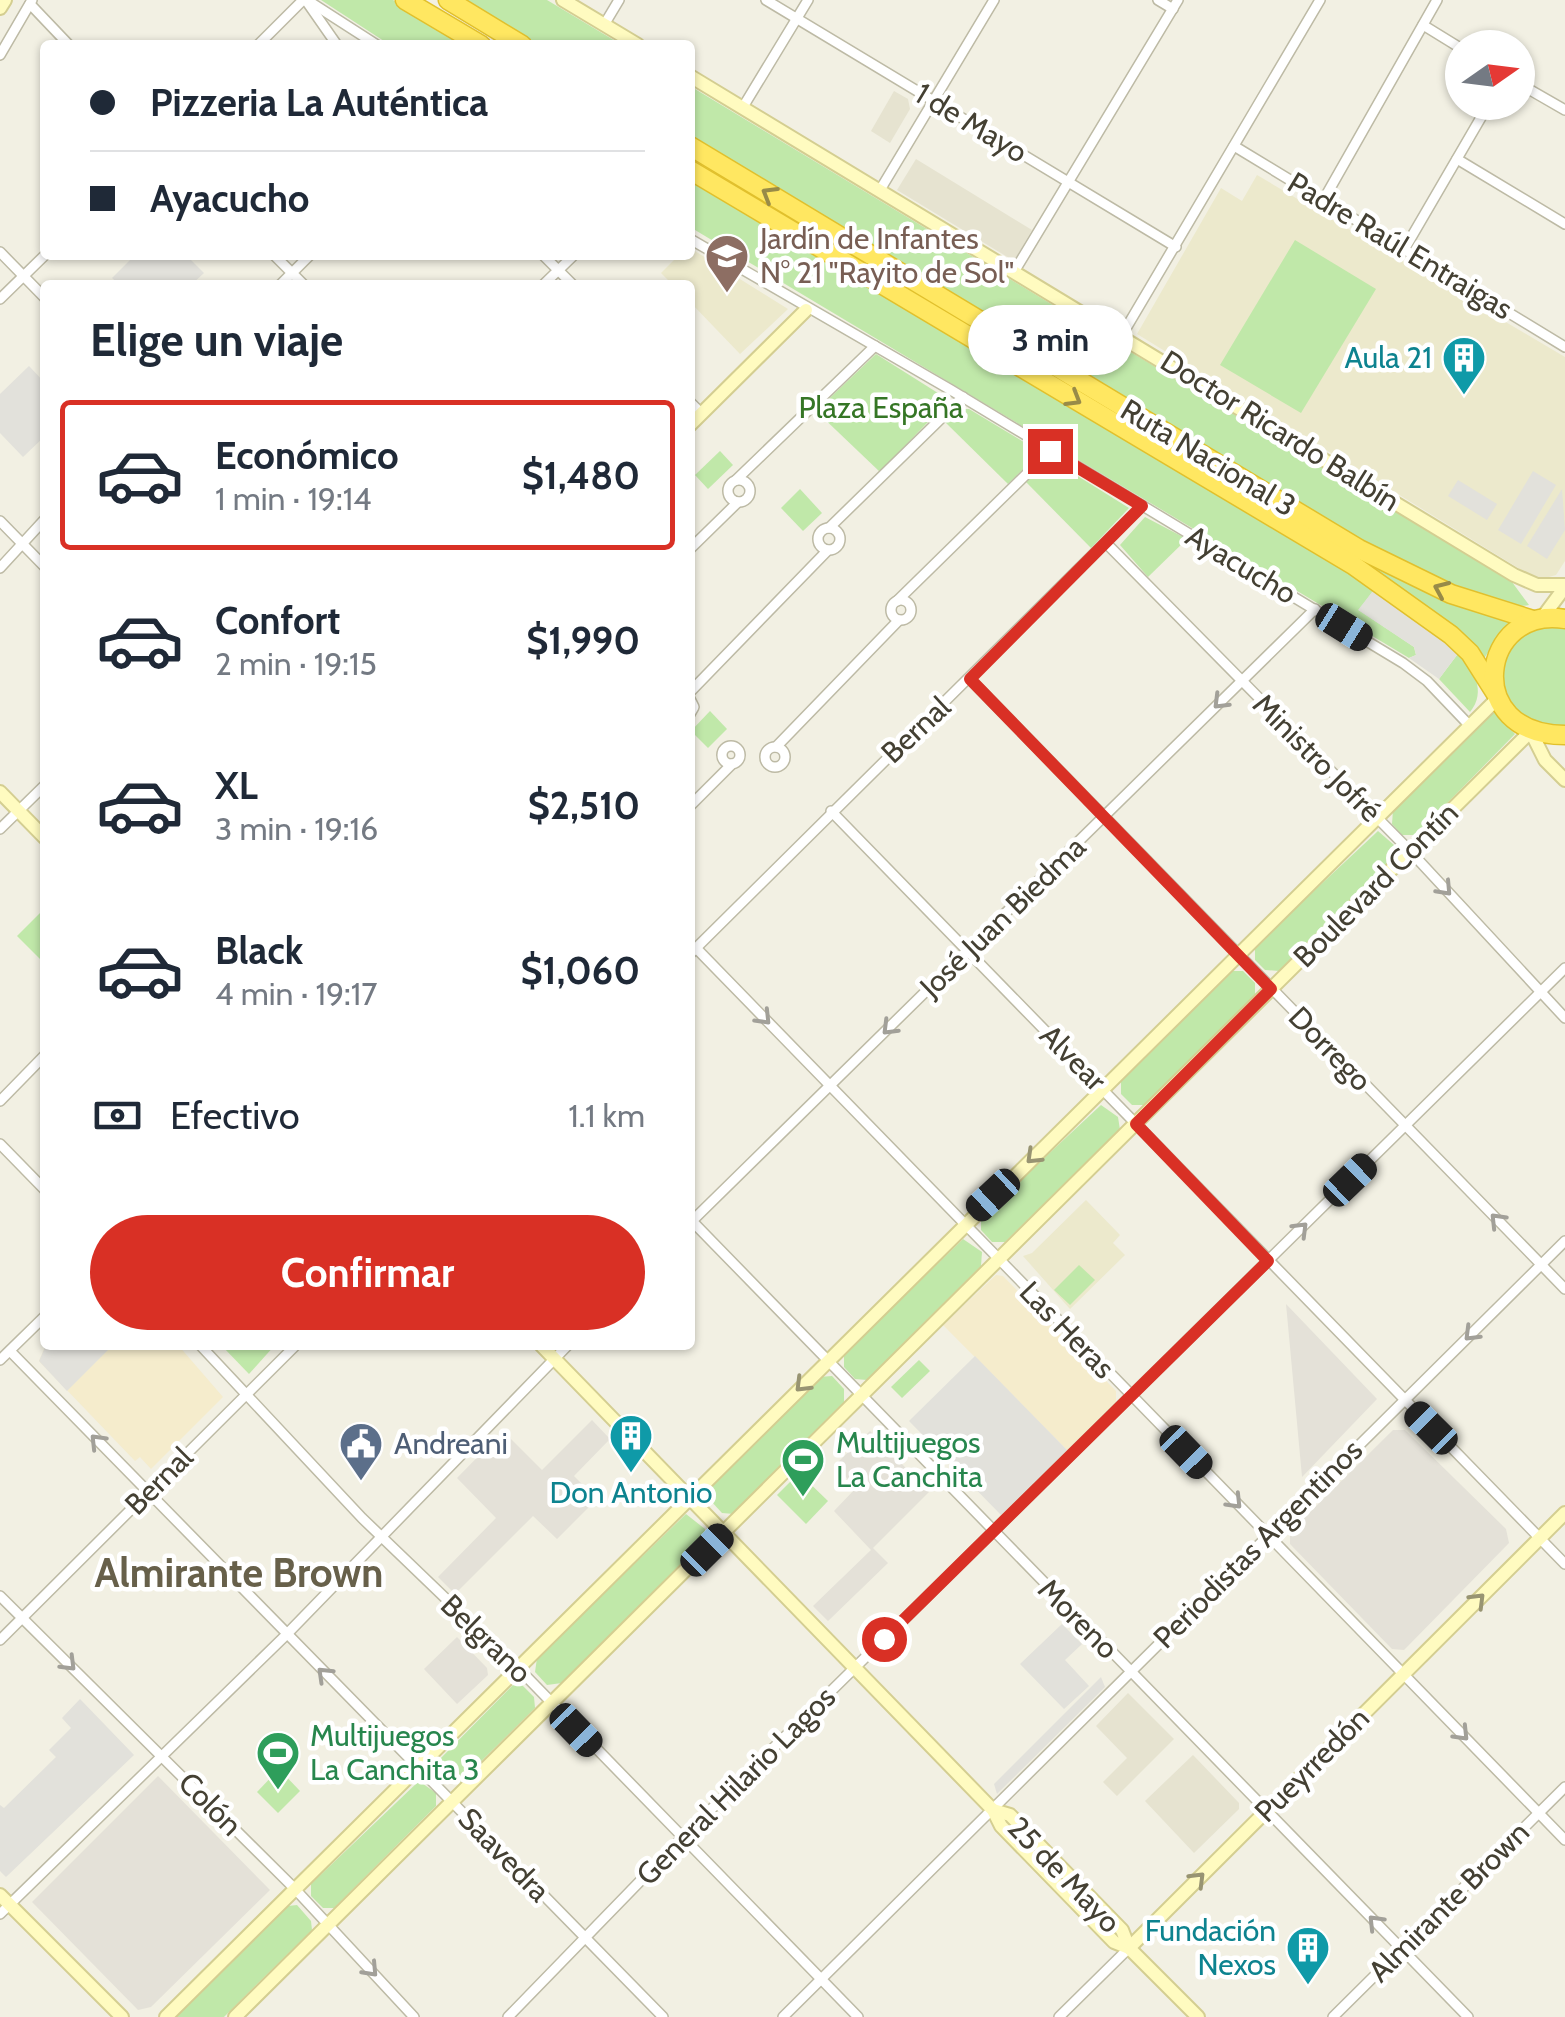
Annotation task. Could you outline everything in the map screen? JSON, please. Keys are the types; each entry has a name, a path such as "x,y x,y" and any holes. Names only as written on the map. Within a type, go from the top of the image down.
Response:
{"highway":[{"path":"406,0 473,40"},
{"path":"448,0 514,40"},
{"name":"Ruta Nacional 3","path":"695,149 1359,549 1451,594 1538,619 1565,619"},
{"name":"Ruta Nacional 3","path":"695,173 1353,564 1470,653 1508,716 1530,732"},
{"path":"1496,696 1494,663 1501,647 1512,633 1538,619"},
{"path":"1530,732 1564,735"}],"main road":[{"path":"0,8 5,0"},
{"path":"563,0 630,40"},
{"name":"Doctor Ricardo Balbín","path":"695,79 1514,575 1538,584 1565,586"},
{"path":"695,420 806,310"},
{"path":"1538,619 1565,586"},
{"name":"Boulevard Contín","path":"166,2017 1496,696"},
{"path":"1530,732 1545,760 1565,780"},
{"name":"Boulevard Contín","path":"235,2017 1530,732"},
{"path":"0,792 40,833"},
{"name":"25 de Mayo","path":"546,1350 857,1666 992,1810 1001,1826 1114,1942 1130,1948 1198,2017"},
{"name":"Pueyrredón","path":"1130,1948 1565,1513"},
{"path":"3,1904 122,2017"}],"street":[{"path":"263,40 305,0"},
{"path":"305,0 334,40"},
{"path":"305,0 370,40"},
{"path":"604,25 618,0"},
{"name":"1 de Mayo","path":"766,0 1176,247"},
{"path":"743,107 808,0"},
{"path":"880,190 994,0"},
{"path":"1014,272 1175,4 1158,0"},
{"path":"1122,335 1320,0"},
{"path":"1324,199 1438,0"},
{"path":"0,55 31,2 65,40"},
{"path":"1423,24 1445,38"},
{"path":"1535,93 1565,110"},
{"path":"1405,248 1480,120"},
{"name":"Padre Raúl Entraigas","path":"1234,146 1565,347"},
{"path":"1457,159 1565,224"},
{"name":"Ayacucho","path":"695,242 1315,609 1415,672 1470,726"},
{"path":"0,252 40,293"},
{"path":"0,299 40,260"},
{"path":"279,260 299,280"},
{"path":"285,280 305,260"},
{"path":"548,260 568,280"},
{"path":"549,280 569,260"},
{"path":"738,502 728,491 736,480 875,346"},
{"path":"695,691 839,541 829,528 962,397"},
{"path":"695,407 702,414"},
{"path":"899,620 891,610 897,601 1050,451"},
{"path":"695,544 738,502 746,500 750,490 736,480"},
{"name":"Bernal","path":"695,949 1142,506"},
{"path":"0,521 40,562"},
{"path":"0,568 40,524"},
{"name":"Ministro Jofré","path":"1107,544 1410,851 1565,1018"},
{"path":"776,747 899,620 908,618 911,608 905,601 897,601"},
{"name":"José Juan Biedma","path":"695,1217 1315,609"},
{"name":"Dorrego","path":"970,679 1565,1289"},
{"path":"695,801 732,764"},
{"path":"0,829 40,791"},
{"name":"Alvear","path":"831,811 1565,1564"},
{"name":"Las Heras","path":"695,953 1565,1840"},
{"name":"General Hilario Lagos","path":"508,2017 682,1838 1565,968"},
{"path":"0,1101 40,1060"},
{"path":"0,1144 40,1185"},
{"name":"Moreno","path":"695,1225 1468,2017"},
{"name":"Periodistas Argentinos","path":"783,2017 1565,1241"},
{"path":"0,1360 40,1321"},
{"name":"Belgrano","path":"205,1350 382,1538 518,1668 858,2017"},
{"name":"Bernal","path":"0,1640 291,1350"},
{"path":"3,1904 285,1636 563,1350"},
{"name":"Saavedra","path":"10,1351 285,1636 420,1767 663,2017"},
{"name":"Colón","path":"0,1596 295,1889 414,2017"},
{"name":"Almirante Brown","path":"1332,2017 1565,1787"},
{"name":"Pueyrredón","path":"1059,2017 1130,1948"}],"shaded area":[{"path":"894,91 908,99 910,109 890,143 871,131"},
{"path":"916,159 1032,230 1014,261 897,190"},
{"path":"1257,175 1565,357 1565,561 1556,575 1538,580 1137,334 1221,188 1242,201"},
{"name":"Jardín de Infantes N° 21 \"Rayito de Sol\"","path":"695,251 788,309 740,354 695,307 695,280 668,280 661,273 674,260 695,260"},
{"path":"130,260 191,260 204,273 196,280 112,278"},
{"path":"29,366 40,378 40,441 23,457 0,433 0,394"},
{"path":"1533,471 1556,485 1521,544 1498,530"},
{"path":"1458,480 1497,504 1487,520 1448,496"},
{"path":"1562,489 1565,530 1547,559 1527,546"},
{"path":"1376,587 1460,651 1439,679 1409,658 1416,655 1414,647 1358,610"},
{"path":"1086,1200 1120,1235 1113,1243 1125,1255 1070,1309 1023,1256 1032,1253"},
{"path":"996,1275 1003,1276 1116,1391 1116,1403 1067,1450 943,1325"},
{"path":"1286,1304 1377,1399 1302,1477"},
{"path":"44,1350 182,1350 223,1397 151,1469 140,1457 135,1461 39,1361"},
{"path":"44,1350 108,1350 67,1391 39,1361"},
{"path":"975,1356 1067,1450 1001,1515 909,1421"},
{"path":"592,1420 610,1439 574,1476 597,1499 557,1539 533,1516 455,1594 438,1577 496,1518 457,1478 503,1431 542,1470"},
{"path":"1393,1430 1405,1430 1506,1529 1509,1543 1404,1650 1392,1649 1290,1544 1290,1532"},
{"path":"870,1431 929,1492 873,1548 888,1563 828,1621 813,1606 871,1550 834,1511 856,1488 835,1465"},
{"path":"1062,1624 1082,1644 1065,1660 1089,1686 1064,1709 1020,1664"},
{"path":"457,1637 487,1668 488,1675 457,1704 424,1669"},
{"path":"1101,1677 1105,1687 997,1794 994,1784"},
{"path":"1128,1693 1174,1739 1117,1796 1103,1782 1127,1758 1096,1726"},
{"path":"80,1699 134,1755 6,1877 0,1871 0,1805 4,1808 56,1757 49,1750 71,1728 62,1718"},
{"path":"1193,1755 1239,1803 1239,1809 1194,1853 1145,1801"},
{"path":"158,1776 270,1890 151,2007 138,2010 32,1902"}],"green space":[{"path":"321,0 393,0 461,40 382,40"},
{"path":"461,0 547,0 614,40 527,40"},
{"path":"695,89 1512,582 1529,605 1514,606 1472,595 1368,548 695,142"},
{"path":"695,180 1376,587 1359,610 1414,647 1416,655 1409,658 695,230"},
{"path":"1295,240 1376,289 1301,413 1220,365"},
{"name":"Plaza España","path":"876,354 949,400 880,472 816,411"},
{"path":"960,409 969,409 1032,447 1034,459 1008,484 945,422"},
{"path":"720,451 733,465 708,489 695,475"},
{"path":"1052,460 1129,508 1091,548 1026,482"},
{"path":"800,489 822,513 803,531 781,508"},
{"path":"1145,517 1187,539 1148,577 1120,545"},
{"path":"1362,561 1366,561 1510,620 1483,660"},
{"path":"1565,624 1565,725 1551,726 1524,716 1514,707 1505,696 1500,669 1507,652 1526,630"},
{"path":"1460,651 1478,688 1470,712 1439,679"},
{"path":"710,711 727,729 708,748 695,735 695,727"},
{"path":"1494,711 1515,734 1416,835 1402,835 1392,824 1393,810"},
{"path":"1378,831 1394,845 1394,857 1279,971 1265,970 1255,960 1255,946"},
{"path":"40,913 40,959 17,936"},
{"path":"1233,971 1243,971 1255,983 1255,995 1145,1105 1132,1105 1121,1094 1121,1081"},
{"path":"1101,1105 1118,1117 1120,1130 1005,1242 992,1242 981,1230 981,1217"},
{"path":"963,1239 982,1252 981,1266 867,1380 855,1379 844,1367 844,1355"},
{"path":"1079,1265 1095,1280 1070,1305 1054,1290"},
{"path":"226,1350 271,1350 249,1374"},
{"path":"919,1360 930,1371 902,1398 891,1387"},
{"path":"832,1376 844,1389 844,1403 734,1514 722,1513 710,1500 709,1488 819,1377"},
{"name":"Multijuegos La Canchita","path":"799,1473 828,1501 806,1524 777,1495"},
{"path":"686,1514 705,1529 704,1541 562,1683 547,1685 535,1672 537,1658"},
{"path":"514,1684 522,1685 534,1697 535,1708 458,1784 446,1783 436,1774 437,1762"},
{"name":"Multijuegos La Canchita 3","path":"279,1769 300,1791 278,1813 257,1792"},
{"path":"419,1781 436,1793 436,1806 334,1908 323,1908 311,1896 311,1884"},
{"path":"297,1905 311,1921 312,1930 224,2017 176,2017 288,1906"}],"place":[{"name":"Jardín de Infantes N° 21 \"Rayito de Sol\"","path":"727,294"},
{"name":"Aula 21","path":"1464,396"},
{"name":"Don Antonio","path":"631,1474"},
{"name":"Andreani","path":"361,1482"},
{"name":"Multijuegos La Canchita","path":"803,1498"},
{"name":"Multijuegos La Canchita 3","path":"278,1791"},
{"name":"Fundación Nexos","path":"1308,1986"}],"district":[{"name":"Almirante Brown","path":"239,1573"}],"route":[{"path":"884,1639 1268,1261 1136,1124 1271,989 970,679 1142,506 1050,451"}]}
